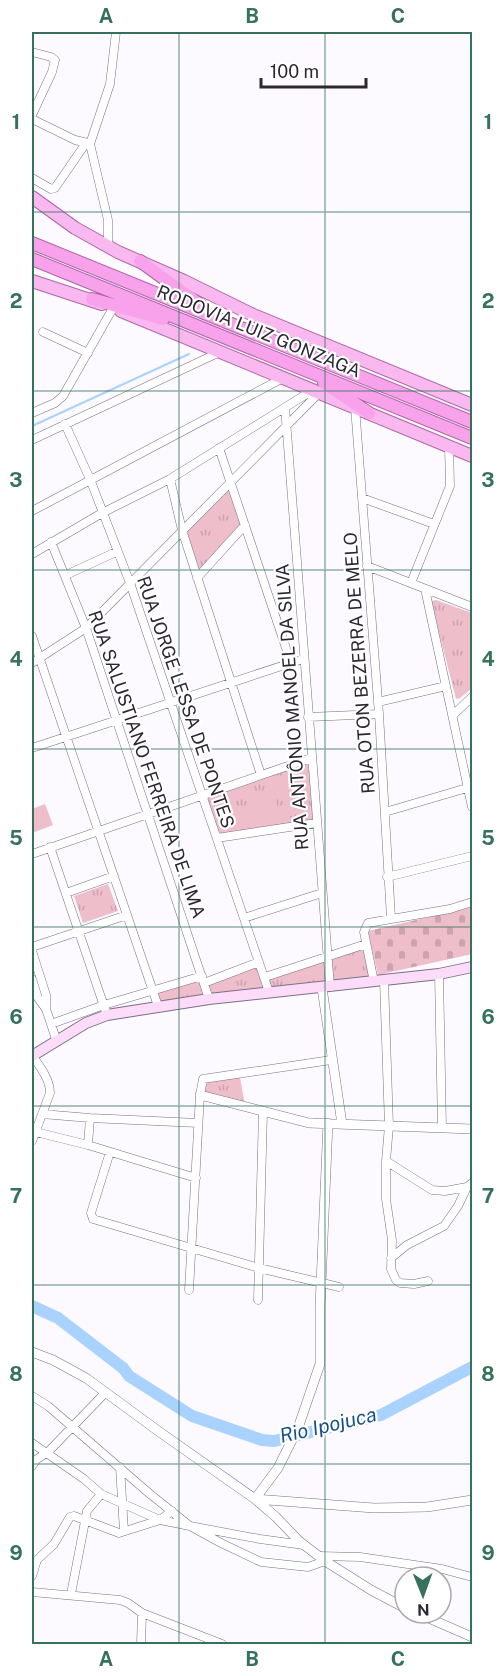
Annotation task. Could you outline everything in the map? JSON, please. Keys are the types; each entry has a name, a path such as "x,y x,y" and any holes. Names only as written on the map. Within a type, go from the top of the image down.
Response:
{"highway":[{"name":"RODOVIA LUIZ GONZAGA","path":"32,243 472,422"},
{"name":"RODOVIA LUIZ GONZAGA","path":"32,259 472,438"},
{"path":"140,261 201,306 243,326 251,333"},
{"path":"92,299 172,321 207,334 232,339"},
{"path":"296,365 369,413"}],"main road":[{"path":"32,197 75,228 108,246 251,314 472,405"},
{"path":"32,281 92,299 472,456"},
{"path":"32,1056 105,1010 379,981 472,968"}],"street":[{"path":"32,178 53,189 57,187 88,143 110,84 116,32"},
{"path":"32,52 55,60 32,117 75,140 88,143"},
{"path":"88,143 108,220 108,246"},
{"path":"32,413 55,403 63,396 112,308"},
{"path":"43,332 88,353"},
{"path":"32,440 220,352"},
{"path":"32,509 283,378"},
{"path":"32,554 102,513 170,479 285,407 316,391"},
{"path":"32,663 86,628 286,425 316,391"},
{"name":"RUA ANTÔNIO MANOEL DA SILVA","path":"285,407 327,956 326,987"},
{"name":"RUA OTON BEZERRA DE MELO","path":"355,407 379,714 391,918"},
{"name":"RUA JORGE LESSA DE PONTES","path":"65,424 90,479 130,584 269,992"},
{"path":"411,583 450,486 449,446"},
{"path":"219,448 291,663"},
{"path":"170,479 182,530 261,775"},
{"path":"362,498 434,524"},
{"path":"197,578 245,525"},
{"name":"RUA SALUSTIANO FERREIRA DE LIMA","path":"51,542 86,628 209,999"},
{"path":"66,575 116,552"},
{"path":"367,566 472,607"},
{"path":"425,589 470,786 472,807"},
{"path":"32,636 158,1006"},
{"path":"32,748 303,658"},
{"path":"378,702 446,686"},
{"path":"453,715 472,697"},
{"path":"308,717 379,714"},
{"path":"32,854 311,758"},
{"path":"385,812 470,786"},
{"path":"217,838 316,823"},
{"path":"50,847 105,1010"},
{"path":"387,877 472,856"},
{"path":"66,893 114,876"},
{"path":"244,918 322,892"},
{"path":"428,1281 414,1284 400,1283 394,1277 391,1269 392,1240 387,1213 386,1161 389,1126 379,981 366,944 365,928 372,921 450,909 472,902"},
{"path":"32,947 126,915"},
{"path":"265,977 366,944"},
{"path":"32,951 46,995 46,1009"},
{"path":"51,1024 105,1010 153,991 259,962"},
{"path":"439,974 442,1128"},
{"path":"32,979 38,998 46,1009 56,1039"},
{"path":"326,987 332,1060 342,1124"},
{"path":"32,1056 50,1084 50,1094 32,1141"},
{"path":"189,1290 202,1078 332,1060"},
{"path":"200,1095 309,1123 472,1129"},
{"path":"258,1300 263,1112"},
{"path":"42,1114 198,1123"},
{"path":"88,1145 90,1118"},
{"path":"255,1499 278,1468 298,1428 320,1364 320,1307 328,1123"},
{"path":"36,1132 88,1145 196,1178"},
{"path":"110,1152 91,1213 93,1219 259,1268 339,1287"},
{"path":"386,1161 432,1190 445,1191 470,1185"},
{"path":"391,1258 415,1240 444,1226 470,1185"},
{"path":"32,1352 71,1368 255,1499 304,1545 371,1590 393,1602"},
{"path":"32,1466 105,1393"},
{"path":"32,1396 48,1406 190,1526 221,1544 261,1562 308,1567 322,1558 360,1557 442,1569 472,1577"},
{"path":"32,1443 48,1452 101,1494 160,1520 304,1545"},
{"path":"120,1467 124,1531"},
{"path":"71,1594 89,1508 101,1494"},
{"path":"255,1499 386,1508 428,1507 472,1500"},
{"path":"276,1517 282,1500"},
{"path":"32,1576 40,1556 54,1545 68,1518 74,1516 114,1532 160,1520 172,1511"},
{"path":"32,1592 120,1600 142,1613 222,1644"},
{"path":"141,1644 142,1613"},
{"path":"444,1625 472,1637"}],"green space":[{"path":"229,490 241,525 199,570 186,532"},
{"path":"436,600 472,613 472,688 456,699 431,601"},
{"path":"311,758 316,823 217,838 203,795"},
{"path":"302,784 305,806 291,810 287,788"},
{"path":"275,791 279,821 253,826 249,796"},
{"path":"45,804 53,825 32,833 32,809"},
{"path":"108,884 118,911 83,923 74,896"},
{"path":"472,907 472,954 378,975 368,931"},
{"path":"366,944 374,982 157,1008 151,991 200,975 203,982 260,964 264,976"},
{"path":"239,1072 245,1105 199,1091 199,1079"}],"waterway":[{"path":"32,426 189,354"},
{"name":"Rio Ipojuca","path":"32,1306 58,1318 123,1368 129,1376 192,1416 262,1440 274,1441 381,1415 472,1367"}]}
